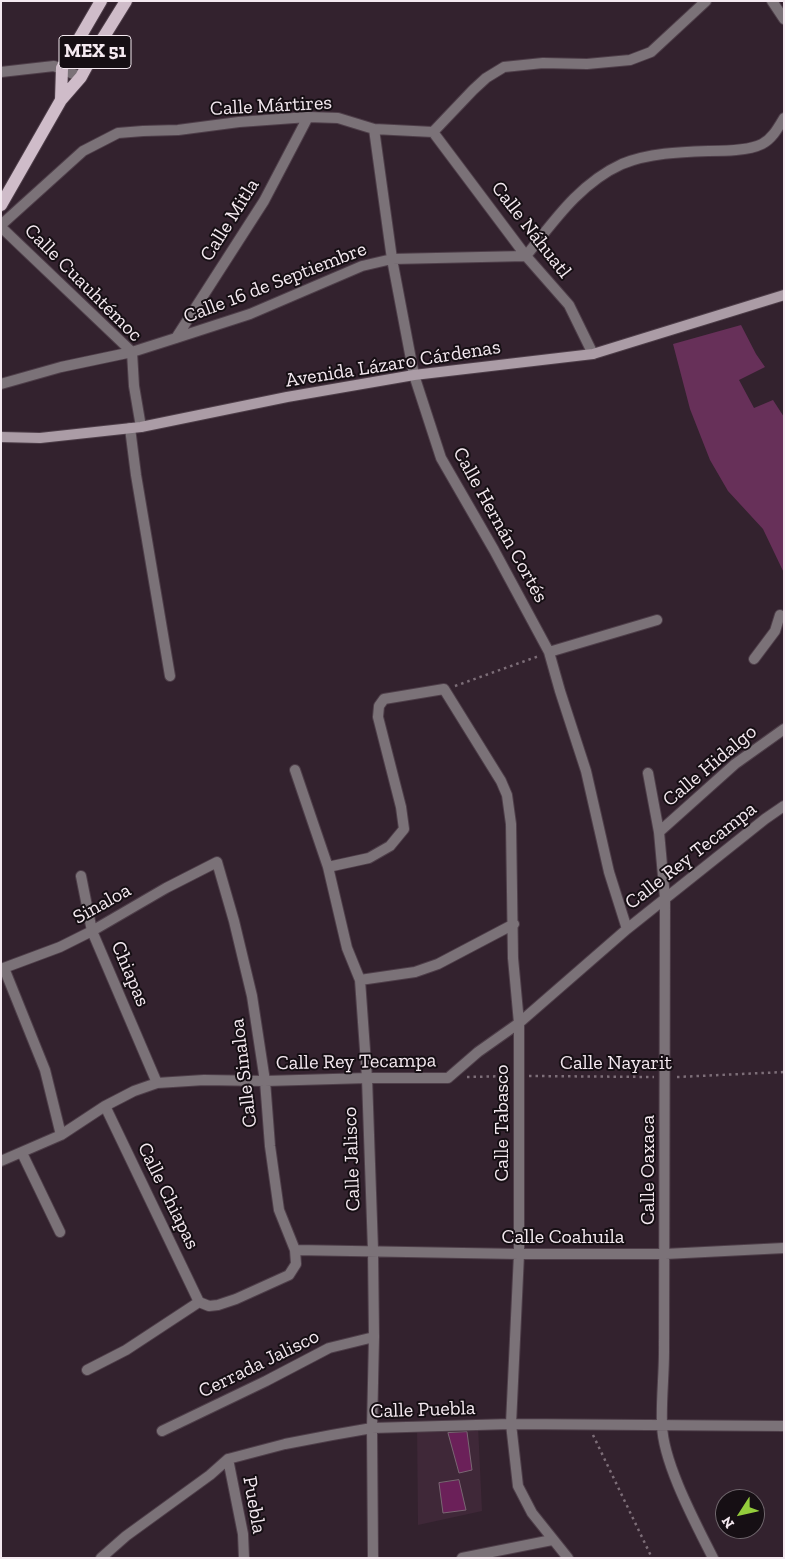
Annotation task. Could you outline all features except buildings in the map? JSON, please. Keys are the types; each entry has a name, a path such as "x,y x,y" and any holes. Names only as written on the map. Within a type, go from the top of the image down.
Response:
{"main road":[{"name":"MEX 51","path":"61,100 62,68 101,1"},
{"name":"MEX 51","path":"1,204 61,100 81,78 95,51 126,1"},
{"name":"Avenida Lázaro Cárdenas","path":"1,437 40,438 135,427 286,397 414,375 593,354 784,295"}],"street":[{"path":"434,132 473,90 486,78 504,67 543,63 587,64 630,60 651,52 706,1"},
{"path":"772,1 784,19"},
{"path":"1,72 54,66 81,78"},
{"name":"Calle Mártires","path":"1,226 83,151 118,133 143,130 178,130 239,122 308,117 338,118 374,128 434,132"},
{"name":"Calle Mitla","path":"176,338 264,201 308,117"},
{"path":"526,256 572,199 597,178 623,164 656,154 732,151 761,145 771,138 784,118"},
{"name":"Calle Hernán Cortés","path":"374,128 392,259 414,375 441,458 461,496 494,550 549,652 586,771 609,872 627,929"},
{"name":"Calle Náhuatl","path":"434,132 526,256 569,305 593,354"},
{"name":"Calle Cuauhtémoc","path":"1,226 132,352 136,475 170,676"},
{"name":"Calle 16 de Septiembre","path":"1,384 61,367 132,352 250,314 362,266 392,259 526,256"},
{"path":"754,659 775,631 783,616"},
{"path":"549,652 657,620"},
{"path":"328,867 369,858 390,846 404,829 402,807 378,717 379,706 384,699 444,689"},
{"name":"Calle Tabasco","path":"444,689 501,781 507,795 511,824 514,924 513,958 519,1022 519,1254 512,1424 518,1486 532,1513 568,1558"},
{"name":"Calle Hidalgo","path":"659,832 735,764 784,729"},
{"name":"Calle Jalisco","path":"295,770 328,867 347,948 360,980 367,1078 373,1250 372,1558"},
{"name":"Calle Oaxaca","path":"648,773 659,832 666,898 665,1254 662,1426 667,1454 676,1479 713,1558"},
{"name":"Calle Rey Tecampa","path":"1,1161 61,1135 105,1106 134,1091 157,1083 204,1080 448,1078 478,1052 519,1022 627,929 784,806"},
{"name":"Sinaloa","path":"2,969 60,947 217,862"},
{"name":"Calle Sinaloa","path":"217,862 234,921 252,996 265,1081 270,1146 279,1210 296,1250"},
{"name":"Chiapas","path":"81,876 92,931 157,1083"},
{"path":"360,980 415,972 430,967 514,924"},
{"path":"2,969 45,1070 61,1135"},
{"name":"Calle Chiapas","path":"105,1106 199,1302"},
{"path":"22,1153 60,1232"},
{"name":"Calle Coahuila","path":"373,1250 519,1254 665,1254 784,1248"},
{"path":"87,1370 126,1350 199,1302 209,1306 218,1305 289,1275 296,1264 296,1250 373,1250"},
{"name":"Cerrada Jalisco","path":"162,1431 266,1381 329,1348 374,1337"},
{"name":"Calle Puebla","path":"101,1558 126,1536 228,1459 285,1444 372,1428 512,1424 784,1426"},
{"name":"Puebla","path":"228,1459 243,1534 244,1558"},
{"path":"462,1558 552,1540"}],"path":[{"path":"444,689 549,652"},
{"name":"Calle Nayarit","path":"448,1078 519,1076 666,1077 784,1072"},
{"path":"588,1426 652,1558"}],"shaded area":[{"path":"741,325 765,367 739,380 754,408 773,400 784,417 784,573 763,529 728,491 710,460 690,409 673,344"},
{"path":"417,1423 478,1425 482,1511 418,1525"}]}
